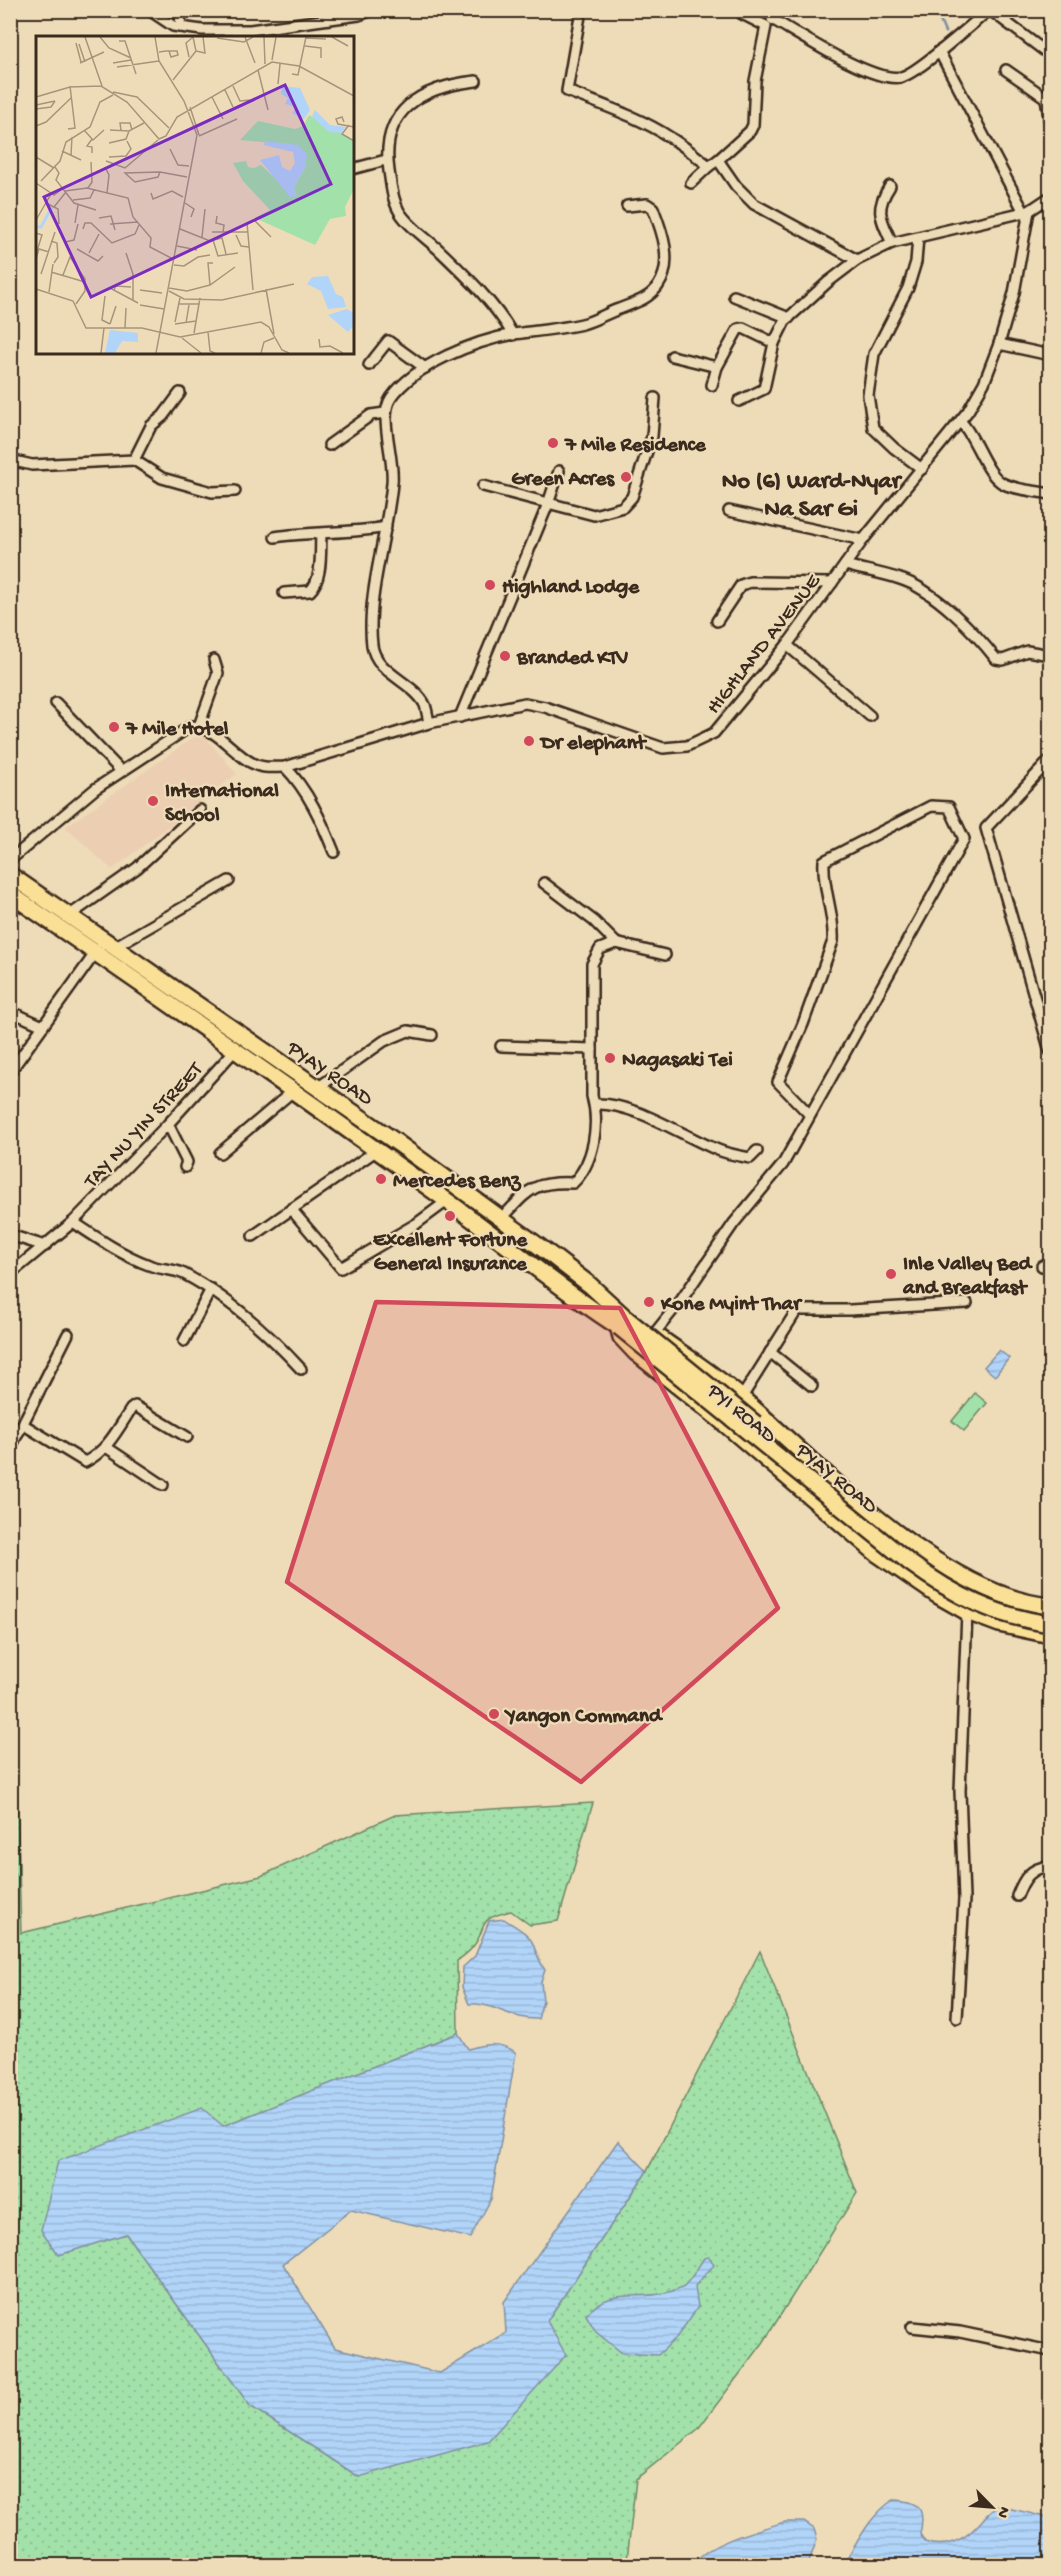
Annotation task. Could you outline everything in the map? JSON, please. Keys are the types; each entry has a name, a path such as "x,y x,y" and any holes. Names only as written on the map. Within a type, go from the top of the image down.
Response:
{"main road":[{"name":"PYAY ROAD","path":"10,874 502,1218 590,1285 621,1321 910,1563 945,1588 980,1605 1026,1620 1050,1624"},
{"name":"PYAY ROAD","path":"10,894 236,1049 447,1201 578,1300 621,1321 948,1581 984,1599 1028,1612 1050,1615"},
{"name":"PYI ROAD","path":"993,1592 915,1547 742,1397 654,1334 621,1321 621,1337 636,1353 719,1419 876,1553 937,1595 967,1612 999,1624 1050,1635"},
{"path":"967,1612 993,1592 1050,1606"}],"street":[{"path":"180,27 181,10"},
{"path":"150,11 160,20 180,27 250,30 360,15 373,10"},
{"path":"581,10 567,91 646,124 671,138 709,166"},
{"path":"772,19 852,64 889,77 902,77 990,10 1050,55"},
{"path":"691,183 750,131 753,125 755,81 766,26 742,14"},
{"path":"939,51 1026,212"},
{"path":"1006,70 1048,96 1050,124"},
{"path":"476,81 459,83 419,96 403,108 390,135 386,160 392,192 400,212 464,273 502,317 513,334"},
{"path":"354,168 386,160"},
{"path":"718,160 736,186 754,204 857,260"},
{"path":"890,186 884,195 880,209 892,243"},
{"path":"739,401 764,389 774,343 789,318 857,260 892,243 1026,212 1050,197"},
{"path":"429,723 425,705 378,661 372,647 372,613 393,482 385,413 390,399 424,368 474,346 513,334 584,323 644,300 658,287 667,257 653,208 647,204 627,206"},
{"name":"HIGHLAND AVENUE","path":"199,726 208,730 253,764 266,768 285,767 429,723 525,703 535,704 663,748 687,746 714,733 788,645 863,540 961,422 984,383 999,344 1014,293 1026,212"},
{"path":"918,237 916,262 908,288 874,354 868,395 873,428 894,448 922,469"},
{"path":"734,296 789,318"},
{"path":"712,385 717,367 738,329 743,328 774,343"},
{"path":"369,365 388,341 424,368"},
{"path":"999,344 1050,355"},
{"path":"672,356 717,367"},
{"path":"134,460 151,426 167,411 180,393"},
{"path":"483,486 594,515 623,507 632,496 652,436 655,398"},
{"path":"329,445 371,415 385,413"},
{"path":"961,422 968,430 995,478 1004,484 1050,494"},
{"path":"10,460 32,465 134,460 162,478 212,492 235,491"},
{"path":"460,717 548,504 559,471"},
{"path":"729,511 863,540"},
{"path":"275,537 299,533 355,532 386,527"},
{"path":"284,593 310,591 314,588 320,558 321,534"},
{"path":"845,565 899,578 914,585 978,636 996,659 1003,660 1027,651 1050,655"},
{"path":"717,621 741,585 750,582 832,583"},
{"path":"788,645 870,716"},
{"path":"10,860 120,770 191,726 199,726 218,674 214,660"},
{"path":"56,703 120,770"},
{"path":"1050,760 986,828 1050,1051"},
{"path":"285,767 296,777 309,799 334,852"},
{"path":"654,1334 682,1299 734,1223 783,1164 964,838 949,807 931,806 824,861 823,879 834,928 833,941 803,1024 778,1082 810,1115"},
{"path":"70,915 146,860 200,810"},
{"path":"116,946 229,881"},
{"path":"544,883 594,921 616,943 665,955"},
{"path":"502,1218 530,1189 556,1182 573,1182 583,1173 592,1152 596,1110 592,1096 592,964 600,949 616,943"},
{"path":"10,1072 96,952"},
{"path":"10,1011 43,1026"},
{"path":"316,1089 384,1041 408,1031 432,1035"},
{"path":"501,1046 592,1048"},
{"name":"TAY NU YIN STREET","path":"10,1274 73,1222 168,1124 236,1049"},
{"path":"220,1153 293,1091"},
{"path":"595,1104 608,1104 632,1112 720,1151 750,1158 757,1151"},
{"path":"168,1124 184,1153 187,1162 185,1167"},
{"path":"253,1236 376,1150"},
{"path":"291,1209 341,1268 416,1224 447,1201"},
{"path":"73,1222 105,1243 150,1266 181,1272 211,1289 280,1347 301,1369"},
{"path":"10,1234 45,1245"},
{"path":"184,1341 211,1289"},
{"path":"742,1397 797,1310 850,1310 967,1303"},
{"path":"10,1449 68,1334"},
{"path":"770,1352 812,1386"},
{"path":"24,1425 85,1462 106,1447 135,1406 187,1437"},
{"path":"106,1447 163,1485"},
{"path":"957,2018 964,1899 960,1791 967,1612"},
{"path":"1017,1896 1029,1873 1038,1867 1050,1866"},
{"path":"912,2327 960,2332 1050,2351"}],"highlighted area":[{"path":"376,1302 620,1308 778,1608 581,1782 287,1582"}],"shaded area":[{"name":"International School","path":"201,732 237,774 112,870 65,827"}],"green space":[{"path":"975,1393 987,1403 964,1431 952,1421"},
{"path":"16,1763 21,1933 261,1876 395,1815 593,1803 558,1921 530,1925 511,1911 499,1914 486,1921 472,1948 457,1961 458,2033 223,2126 126,2234 250,2406 359,2477 547,2321 647,2171 760,1951 857,2193 763,2343 698,2429 636,2479 627,2560 631,2565 11,2565 10,1768"}],"water":[{"path":"999,1350 1009,1358 995,1376 984,1367"},
{"path":"504,1919 528,1936 545,1970 541,1982 543,2001 538,2019 528,2019 486,2006 469,2004 462,1987 463,1967 475,1956 489,1921"},
{"path":"458,2033 468,2049 499,2045 516,2053 491,2199 470,2238 351,2210 283,2264 335,2348 440,2373 506,2333 504,2302 618,2141 647,2171 547,2321 566,2355 488,2441 359,2477 250,2406 126,2234 59,2255 41,2230 58,2161 202,2108 223,2126"},
{"path":"709,2257 714,2265 695,2286 698,2307 676,2338 658,2355 622,2353 596,2332 586,2315 606,2300 616,2297 660,2294 681,2288 704,2258"},
{"path":"893,2500 915,2504 922,2518 920,2534 925,2542 939,2545 959,2540 999,2506 1050,2518 1050,2565 843,2565 877,2514"},
{"path":"785,2522 804,2522 814,2529 817,2539 808,2565 693,2565 699,2557 721,2544"}],"waterway":[{"path":"936,10 945,32"}],"place":[{"name":"7 Mile Residence","path":"553,443"},
{"name":"Green Acres","path":"626,477"},
{"name":"Highland Lodge","path":"490,585"},
{"name":"Branded KTV","path":"505,656"},
{"name":"7 Mile Hotel","path":"114,727"},
{"name":"Dr elephant","path":"529,741"},
{"name":"International School","path":"153,801"},
{"name":"Nagasaki Tei","path":"610,1058"},
{"name":"Mercedes Benz","path":"381,1179"},
{"name":"Excellent Fortune General Insurance","path":"450,1216"},
{"name":"Inle Valley Bed and Breakfast","path":"891,1274"},
{"name":"Kone Myint Thar","path":"649,1302"},
{"name":"Yangon Command","path":"494,1714"}],"district":[{"name":"No (6) Ward-Nyar Na Sar Gi","path":"811,493"}]}
